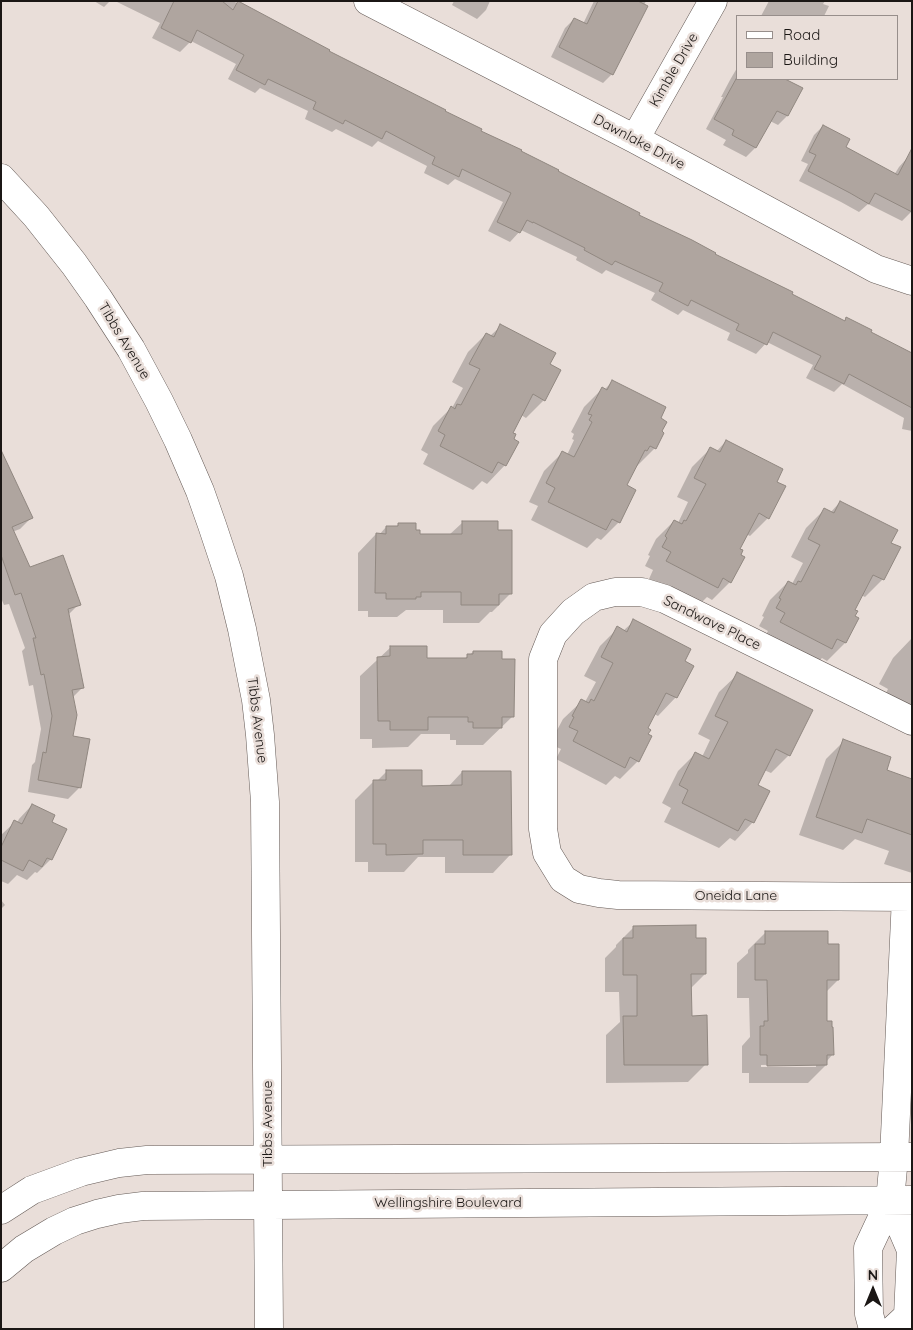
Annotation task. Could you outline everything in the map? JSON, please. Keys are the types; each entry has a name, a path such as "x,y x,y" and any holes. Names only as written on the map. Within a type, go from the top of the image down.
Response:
{"street":[{"name":"Dawnlake Drive","path":"368,1 635,139 876,270 912,281"},
{"name":"Kimble Drive","path":"635,139 713,1"},
{"name":"Tibbs Avenue","path":"1,178 36,216 104,306 159,401 200,491 229,576 242,629 256,700 264,781 266,825 269,1329"},
{"name":"Sandwave Place","path":"563,879 547,853 543,829 543,659 553,634 572,612 594,597 615,592 642,592 665,599 912,721"},
{"name":"Oneida Lane","path":"563,879 579,889 618,895 909,897"},
{"path":"894,1329 908,1316 911,1250 901,1200 909,897"},
{"path":"1,1210 32,1190 81,1172 119,1163 147,1160 903,1157"},
{"path":"873,1329 869,1314 868,1248 901,1200"},
{"name":"Wellingshire Boulevard","path":"1,1268 24,1249 75,1221 119,1209 143,1206 901,1200"}],"building":[{"path":"174,1 222,1 233,10 238,1 329,51 482,129 481,131 522,150 558,171 640,213 639,215 692,240 715,254 793,292 792,294 845,321 846,317 872,330 871,332 912,353 912,408 849,374 844,384 814,369 821,356 773,332 767,345 736,330 739,324 691,300 688,306 659,291 663,283 615,261 612,265 584,250 585,248 533,222 527,220 520,233 497,222 511,193 462,169 459,177 432,164 435,157 386,131 382,139 345,120 343,124 313,109 316,102 268,79 265,85 236,70 244,55 197,30 191,43 161,28"},
{"path":"598,1 638,1 648,6 613,75 559,47 574,18 587,24"},
{"path":"736,79 787,80 803,88 788,116 777,111 756,148 732,135 734,130 714,119"},
{"path":"823,125 850,139 846,147 898,175 912,148 912,212 875,193 869,204 808,171 816,155 809,152"},
{"path":"500,324 556,353 550,364 561,370 545,401 533,394 513,433 516,434 514,439 519,442 506,466 498,462 492,473 440,446 445,435 438,431 451,406 455,409 457,404 461,405 480,369 469,364 486,333 494,337"},
{"path":"612,380 666,407 661,418 667,422 656,449 650,446 647,451 645,450 627,485 636,490 620,523 612,519 606,530 548,502 555,488 546,483 562,451 574,457 592,422 589,420 592,415 588,414 602,387 607,390"},
{"path":"726,440 783,469 777,482 786,486 769,519 759,513 740,549 743,550 741,555 745,557 731,583 723,578 718,588 666,561 671,552 662,547 667,538 665,536 674,520 682,524 684,520 686,521 706,484 694,478 710,447 720,452"},
{"path":"1,450 33,518 12,527 30,567 63,555 81,605 68,609 84,688 72,690 77,715 73,736 90,739 81,788 38,780 43,752 46,753 52,716 44,674 41,675 33,638 36,638 21,593 15,595 1,555"},
{"path":"840,501 898,530 891,543 901,547 884,580 873,575 855,610 858,611 855,616 859,618 846,643 837,639 832,649 780,622 785,613 776,608 788,581 796,585 798,581 801,582 820,545 808,539 824,508 834,513"},
{"path":"462,521 498,521 498,530 512,530 512,594 499,594 499,605 461,605 461,592 421,592 421,597 416,597 416,599 386,599 386,593 375,593 376,533 386,534 386,526 398,526 398,523 416,523 416,530 420,530 420,534 462,534"},
{"path":"633,619 691,649 685,661 694,666 677,698 666,693 648,728 651,730 648,734 652,736 639,762 630,757 625,768 573,741 578,731 569,727 574,717 572,716 581,699 589,703 591,699 594,701 613,663 601,657 617,626 627,632"},
{"path":"390,646 427,646 427,658 467,658 467,654 473,654 473,651 502,651 502,659 515,659 514,717 502,717 502,728 473,728 473,722 468,722 468,717 428,717 428,730 390,730 390,721 378,721 377,657 390,656"},
{"path":"737,672 813,710 790,756 776,749 758,785 770,791 754,823 745,819 738,831 682,803 688,790 679,785 695,752 709,759 728,722 715,716"},
{"path":"843,739 891,757 887,770 912,779 912,835 867,819 862,833 816,817"},
{"path":"386,770 422,770 422,786 462,785 462,771 511,771 512,855 463,855 463,840 423,840 423,854 386,855 386,844 373,844 373,780 386,780"},
{"path":"32,804 55,815 52,822 67,829 52,860 47,858 42,867 29,860 23,871 1,860 1,847 14,820 22,824"},
{"path":"696,925 696,938 706,938 706,974 691,974 692,1016 707,1015 708,1065 624,1065 623,1016 637,1016 637,975 623,975 623,938 633,938 633,926"},
{"path":"765,931 828,931 828,944 839,944 839,980 827,980 827,1021 832,1021 834,1055 827,1055 827,1065 767,1066 767,1055 760,1055 760,1026 764,1026 764,1021 768,1021 767,980 755,980 755,944 765,944"}]}
